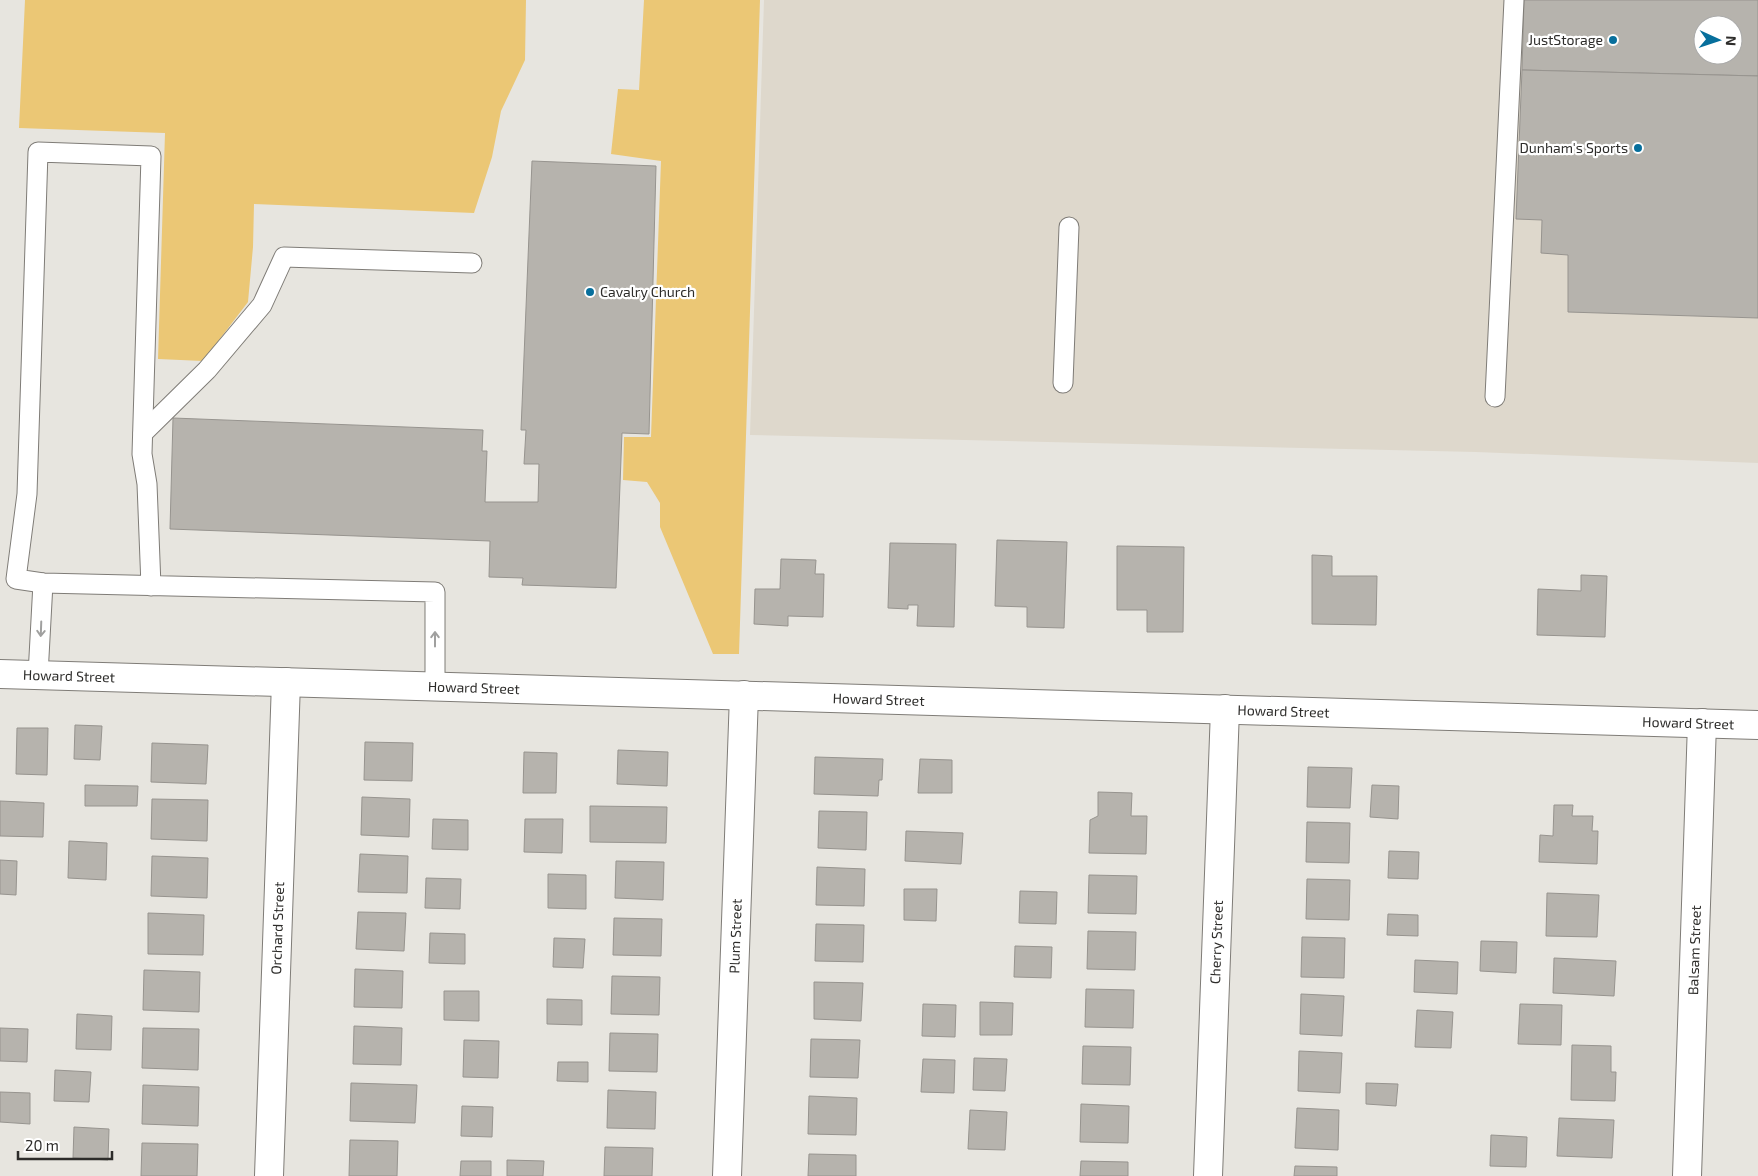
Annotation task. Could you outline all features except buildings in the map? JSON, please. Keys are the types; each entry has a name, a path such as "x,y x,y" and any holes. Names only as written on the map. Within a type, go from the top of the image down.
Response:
{"street":[{"name":"Howard Street","path":"0,674 1758,725"},
{"name":"Orchard Street","path":"269,1176 286,682"},
{"name":"Plum Street","path":"727,1176 744,696"},
{"name":"Cherry Street","path":"1208,1176 1225,709"},
{"name":"Balsam Street","path":"1687,1176 1702,723"}],"lane":[{"path":"1495,397 1514,0"},
{"path":"151,586 147,484 142,454 151,156 38,152 27,489 16,578 43,584 435,592 436,686"},
{"path":"1063,383 1069,227"},
{"path":"143,433 207,370 262,305 284,257 472,263"},
{"path":"38,675 43,584"}],"shaded area":[{"path":"25,0 526,0 525,60 501,111 492,157 474,213 254,204 253,247 248,302 203,361 158,359 165,133 19,128"},
{"path":"644,0 760,0 739,654 713,654 660,527 660,503 647,482 623,480 624,437 651,437 661,161 611,154 618,89 639,90"},
{"path":"764,0 1758,0 1758,463 1476,452 750,435"}],"place":[{"name":"JustStorage","path":"1613,40"},
{"name":"Dunham's Sports","path":"1638,148"},
{"name":"Cavalry Church","path":"590,292"}]}
